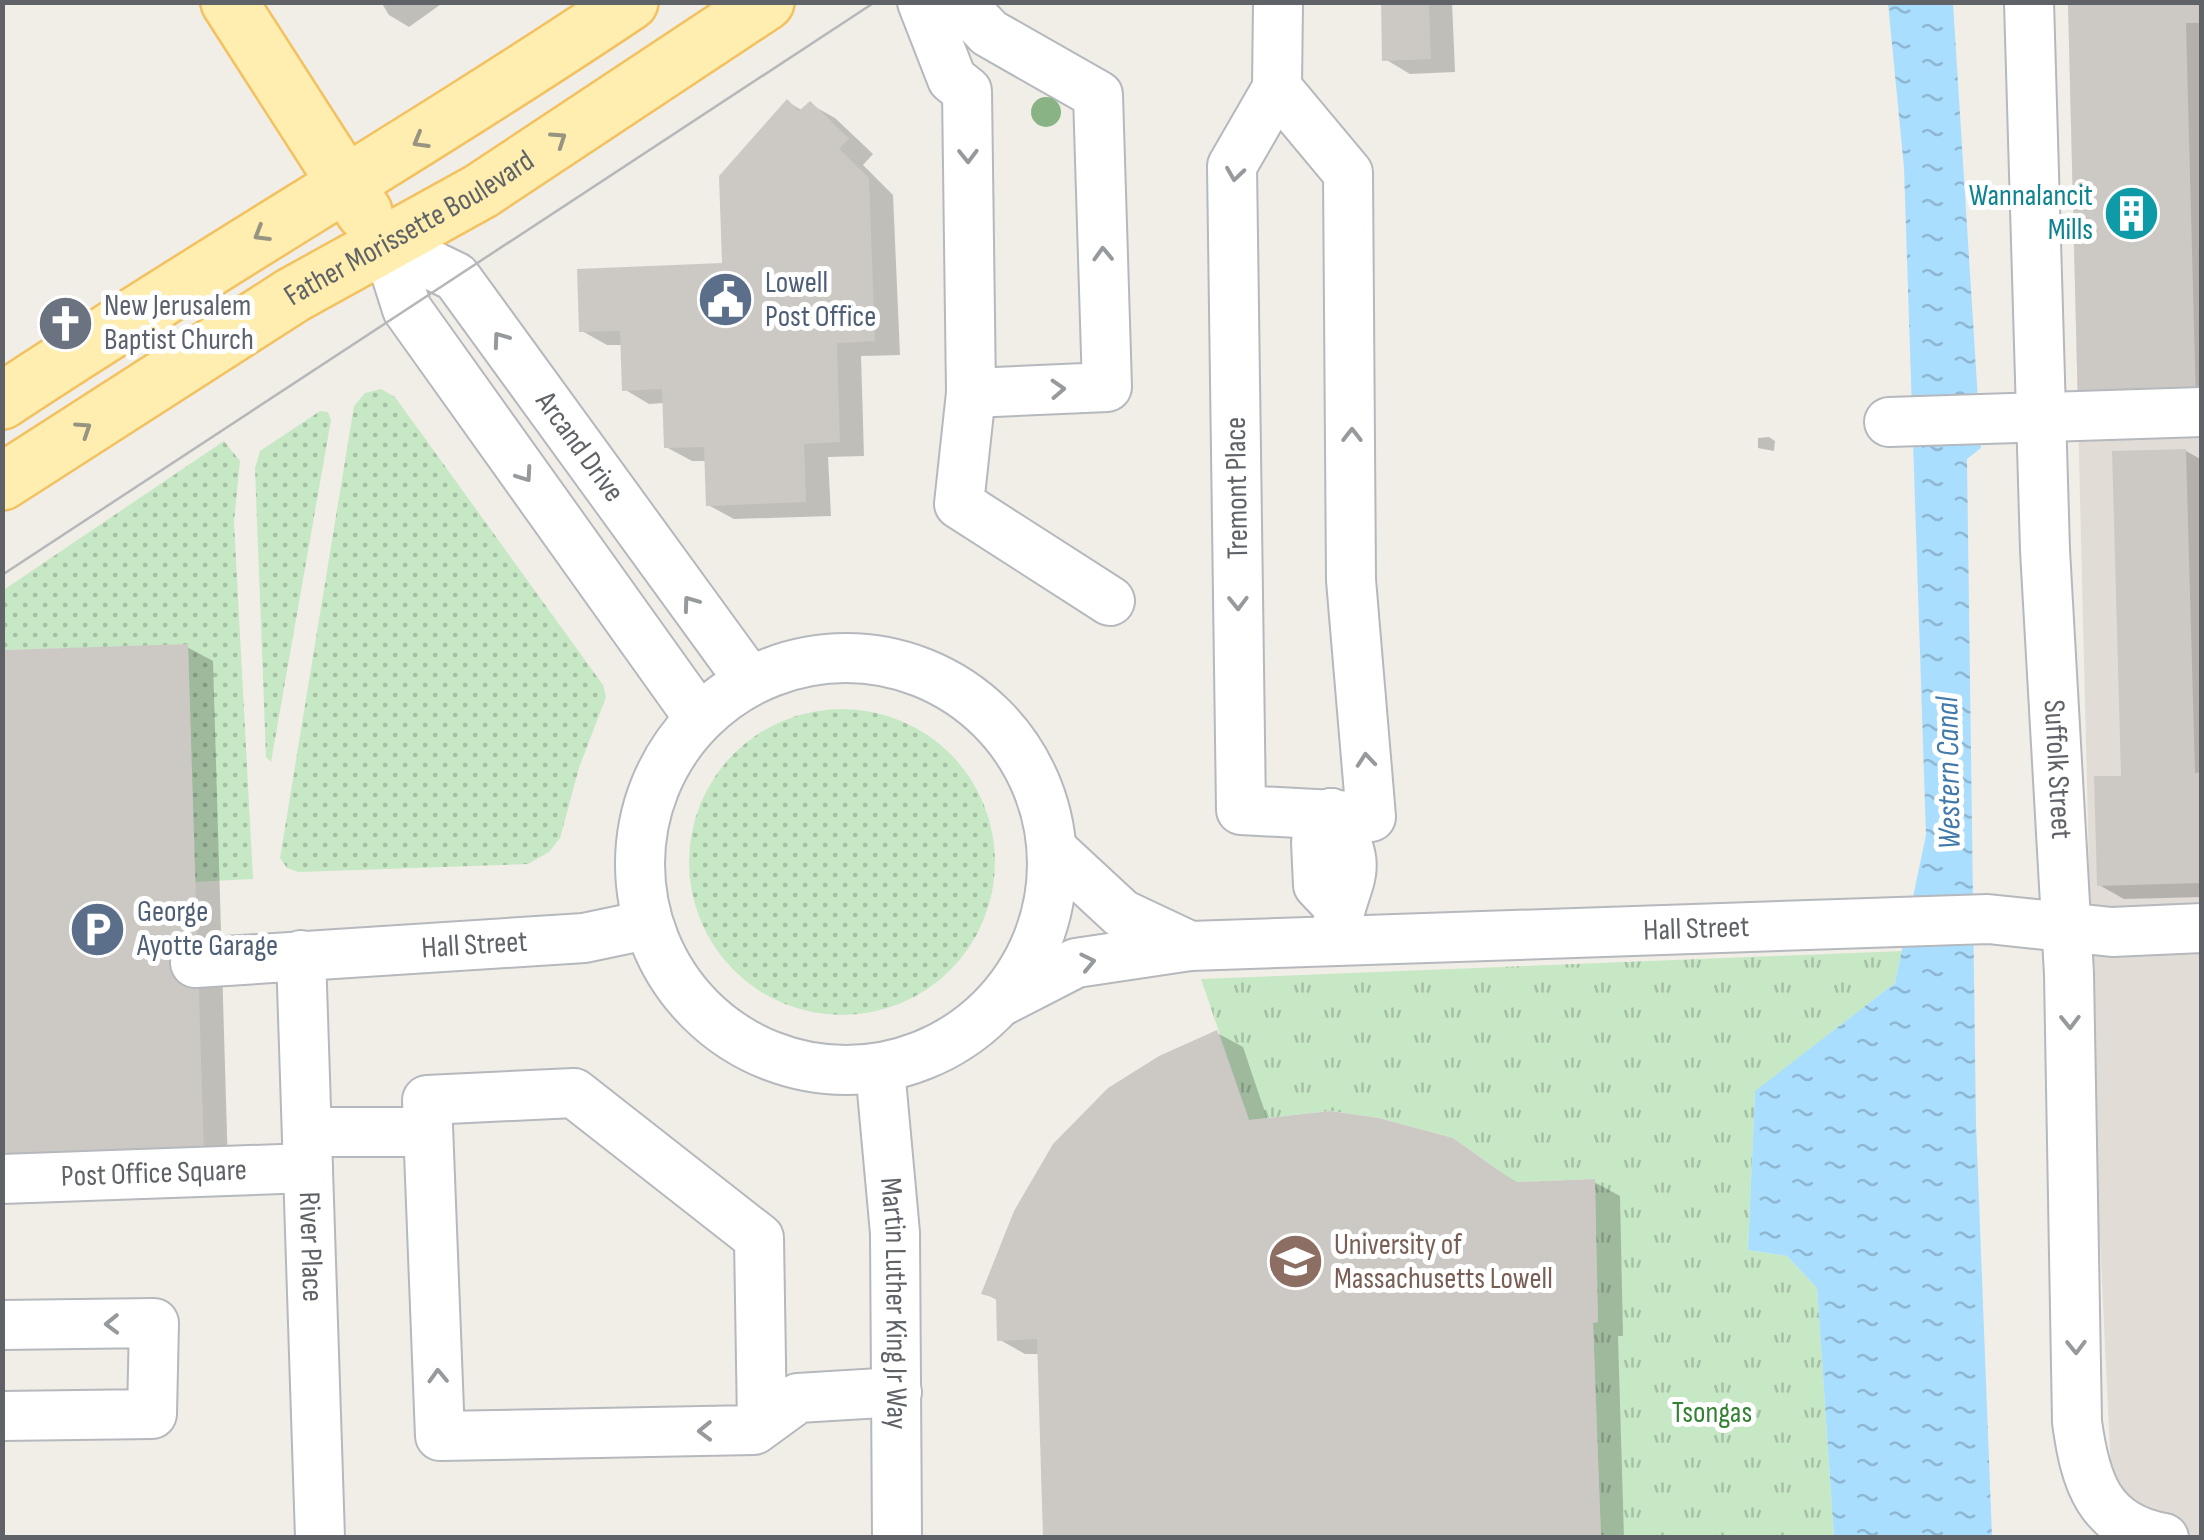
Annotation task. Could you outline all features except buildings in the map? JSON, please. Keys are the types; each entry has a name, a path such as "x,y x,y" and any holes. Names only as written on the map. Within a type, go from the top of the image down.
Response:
{"main road":[{"name":"Arcand Drive","path":"229,2 386,243"},
{"path":"2,401 210,264 439,130 630,2"},
{"name":"Father Morissette Boulevard","path":"2,482 293,295 481,191 766,2"}],"street":[{"path":"922,2 952,80 967,90"},
{"name":"Tremont Place","path":"1277,88 1348,173 1351,580 1370,817 1241,810 1232,166 1277,88 1278,2"},
{"name":"Suffolk Street","path":"2029,2 2045,550 2066,925 2077,1422 2083,1470 2100,1503 2120,1521 2164,1538"},
{"path":"974,18 979,74 967,90 971,393 959,504 1110,601"},
{"path":"971,393 1108,387 1098,95 974,18"},
{"name":"Arcand Drive","path":"386,243 456,277 749,680"},
{"name":"Arcand Drive","path":"386,243 407,309 699,718"},
{"path":"1889,422 2202,412"},
{"path":"848,656 899,664 946,683 988,713 1021,753 1043,800 1052,850 1046,916 1020,976 1000,1002 946,1046 880,1068 820,1071 762,1055 711,1024 671,979 646,924 638,850 656,778 699,718 749,680 798,663 848,656"},
{"path":"1331,813 1316,842 1318,885 1336,922"},
{"name":"Hall Street","path":"1052,850 1122,914 1190,946"},
{"name":"Hall Street","path":"1000,1002 1076,963 1336,922 1712,930 1988,918 2112,932 2202,928"},
{"name":"Hall Street","path":"196,963 584,938 646,924"},
{"name":"River Place","path":"301,955 320,1538"},
{"name":"Martin Luther King Jr Way","path":"880,1068 892,1180 898,1392 897,1538"},
{"name":"Post Office Square","path":"2,1179 308,1150 428,1116 574,1093 759,1238 762,1424"},
{"path":"428,1116 440,1436 754,1430 798,1398 898,1392"},
{"path":"2,1326 154,1324 152,1414 2,1416"}],"shaded area":[{"path":"2068,3 2201,3 2201,1537 2114,1537 2096,1157"}],"green space":[{"path":"381,389 395,397 603,685 606,697 579,768 560,838 549,852 528,864 298,872 287,868 280,858 354,406 365,393"},
{"path":"320,411 328,412 331,420 271,762 266,757 255,468 260,451"},
{"path":"224,441 240,461 234,522 253,879 194,882 188,645 3,650 2,591"},
{"path":"842,709 872,712 900,721 927,735 950,754 969,777 983,804 992,832 992,892 983,920 969,947 950,970 927,989 900,1003 872,1012 842,1015 812,1012 784,1003 757,989 734,970 715,947 701,920 692,892 689,862 692,832 701,804 715,777 734,754 757,735 784,721 812,712"},
{"name":"Tsongas","path":"1902,951 1895,983 1755,1092 1748,1250 1787,1256 1817,1288 1834,1537 1601,1537 1593,1323 1598,1322 1595,1179 1515,1182 1453,1138 1379,1118 1330,1111 1249,1120 1201,979"}],"water":[{"name":"Western Canal","path":"1888,3 1953,3 1981,448 1967,459 1976,1123 1992,1537 1834,1537 1817,1288 1787,1256 1748,1250 1755,1091 1895,983 1926,835 1904,168"}],"tram line":[{"path":"2,575 875,2"}],"place":[{"name":"Wannalancit Mills","path":"2132,213"},
{"name":"Lowell Post Office","path":"726,300"},
{"name":"New Jerusalem Baptist Church","path":"65,323"},
{"name":"George Ayotte Garage","path":"98,929"},
{"name":"University of Massachusetts Lowell","path":"1295,1262"}]}
